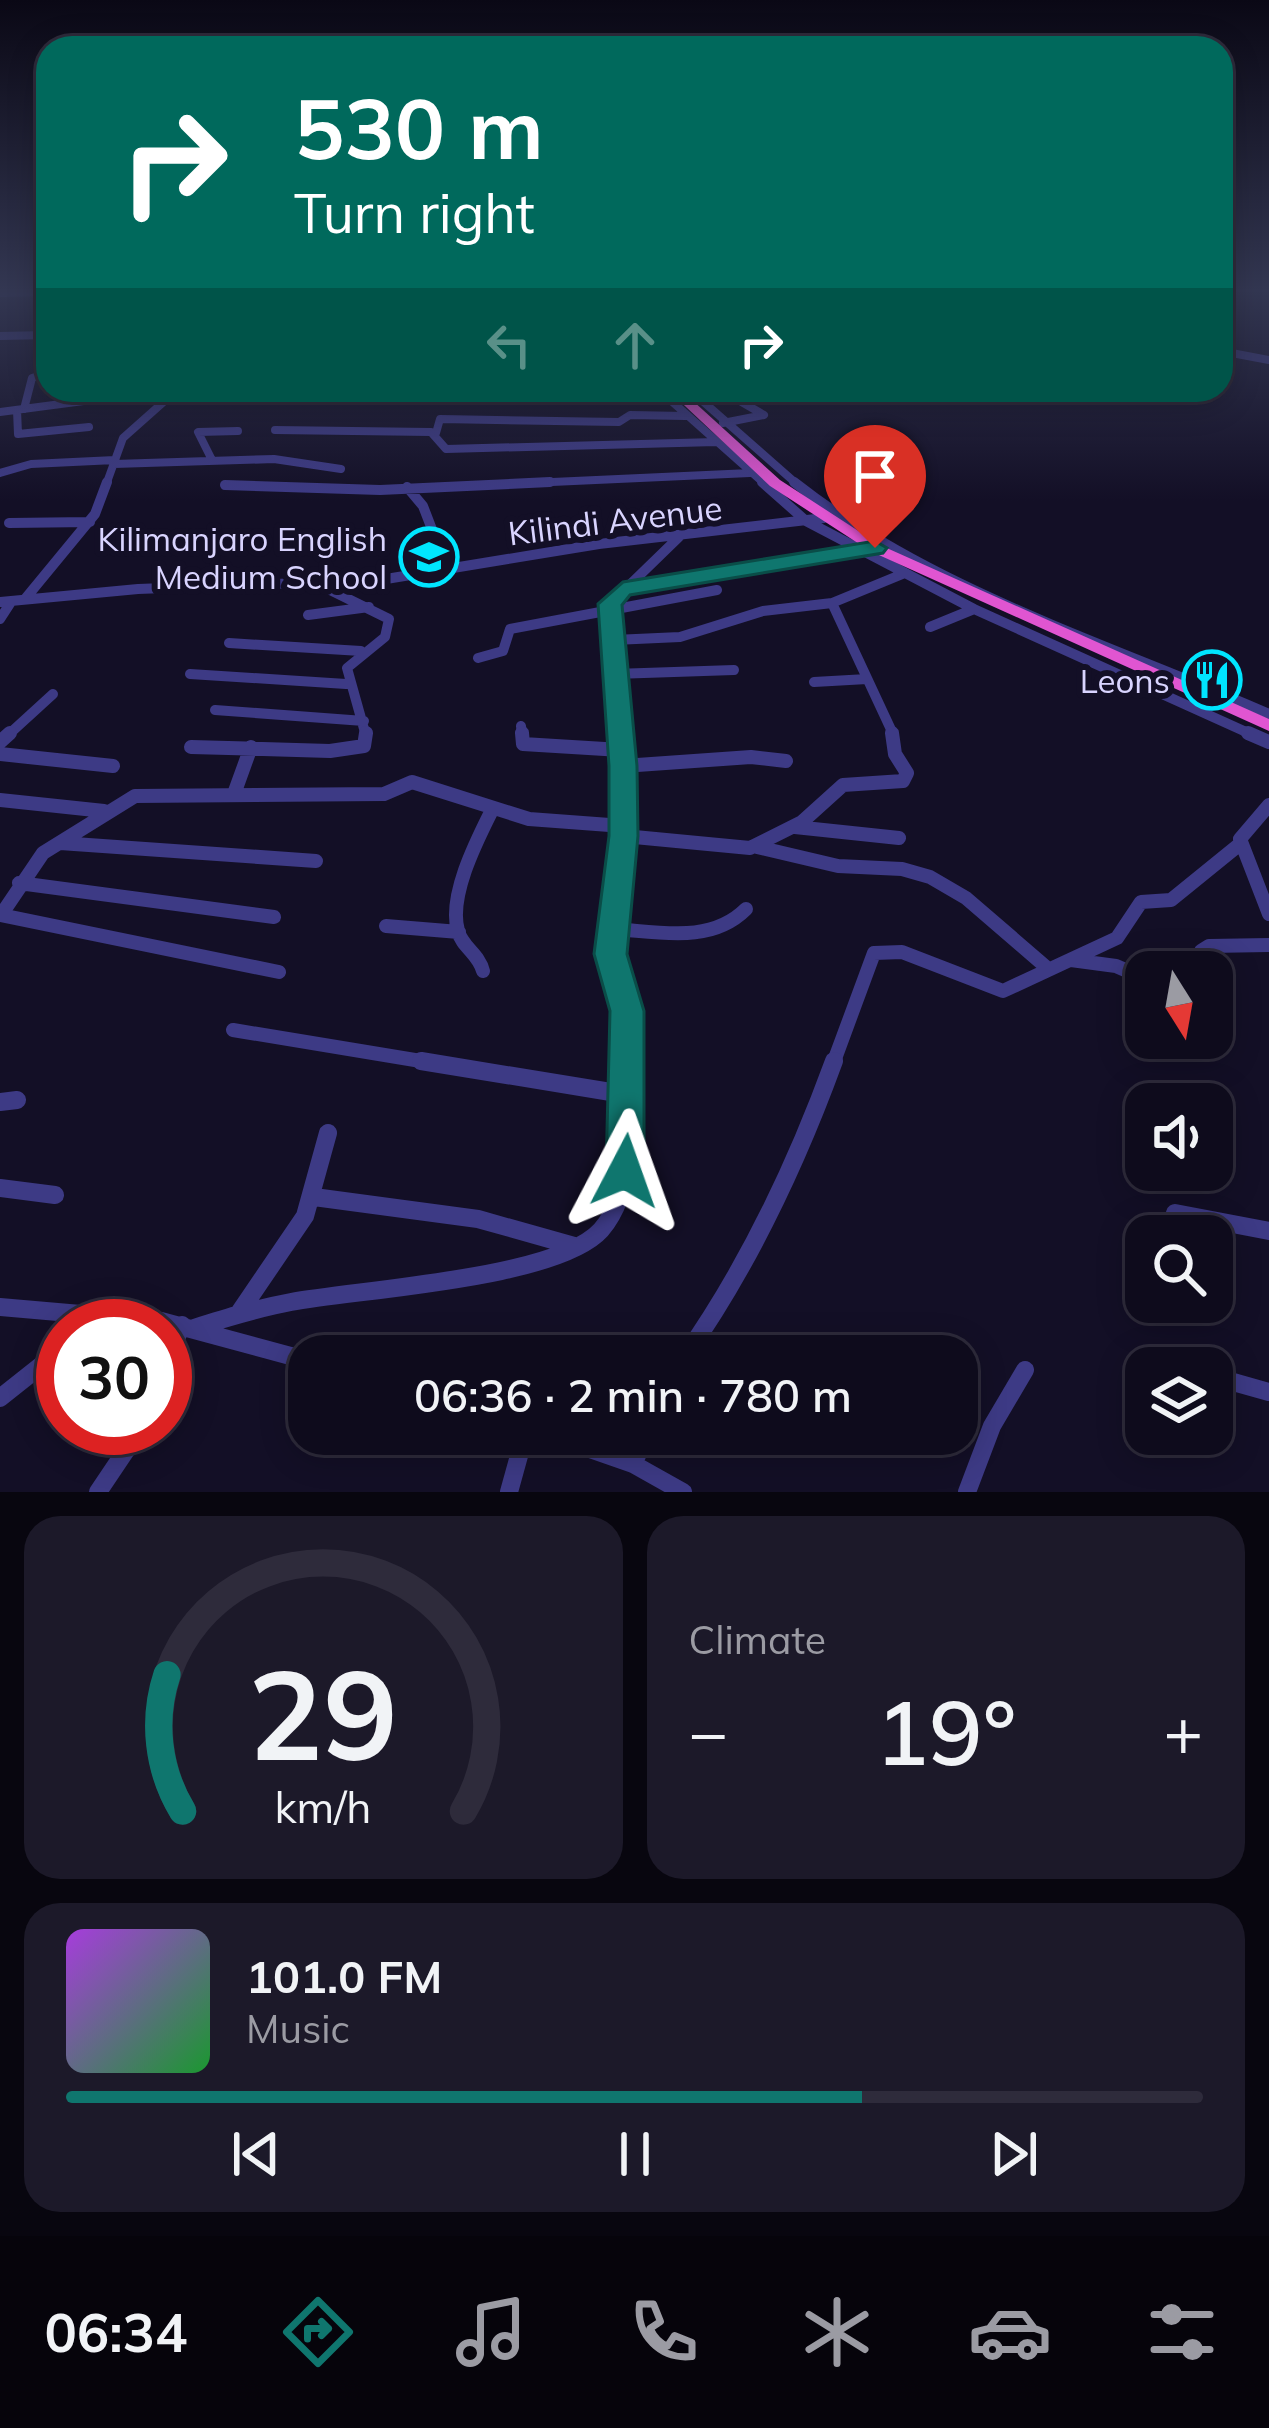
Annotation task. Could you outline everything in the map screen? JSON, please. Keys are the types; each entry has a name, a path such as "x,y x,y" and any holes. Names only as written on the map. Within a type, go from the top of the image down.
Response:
{"highway":[{"path":"686,402 754,473 867,550 1269,725"}],"street":[{"path":"36,377 21,409 18,434 88,427"},
{"path":"0,412 75,402"},
{"path":"25,600 90,522 126,434 163,402"},
{"path":"676,402 859,527 974,585 1269,714"},
{"path":"697,402 711,427"},
{"path":"711,427 630,415 619,422 440,419 436,433 446,449 711,427 764,415 742,402"},
{"path":"275,430 436,433"},
{"path":"212,460 198,432 238,431"},
{"path":"0,473 31,464 274,459 341,469"},
{"path":"225,485 407,487 754,473 806,521 867,550"},
{"path":"407,487 423,506 448,571"},
{"name":"Kilindi Avenue","path":"5,602 138,589 319,584 448,571 587,546 824,518"},
{"path":"9,523 90,522"},
{"path":"587,546 594,526"},
{"path":"192,1325 548,1257 602,1231 620,1198 629,1096 627,1011 611,954 623,831 611,612 614,596 680,536"},
{"path":"623,589 867,550"},
{"path":"614,640 680,637 763,611 832,603 909,572 974,609 1269,742"},
{"path":"191,747 357,749 368,740 346,684 347,668 362,651 385,637 390,625 370,607 319,584"},
{"path":"478,658 503,651 510,629 717,590"},
{"path":"0,619 5,602"},
{"path":"750,848 794,827 843,785 906,777 832,603"},
{"path":"308,615 370,607"},
{"path":"930,628 974,609"},
{"path":"229,644 362,651"},
{"path":"614,674 734,670"},
{"path":"190,674 346,684"},
{"path":"814,682 867,679"},
{"path":"0,742 53,694"},
{"path":"215,710 364,721"},
{"path":"521,727 524,744 622,758 786,761"},
{"path":"234,794 251,747"},
{"path":"0,754 113,766"},
{"path":"278,972 6,920 1,915 11,888 58,842 134,796 384,794 412,782 492,810 557,825 779,848 841,866 885,866 926,875 971,903 1046,968"},
{"path":"0,800 105,811"},
{"path":"1269,805 1242,832 1240,844 1269,914"},
{"path":"459,932 471,860 492,810"},
{"path":"794,827 899,838"},
{"path":"58,842 316,861"},
{"path":"700,1335 731,1290 808,1132 874,953 902,952 1002,991 1118,938 1141,902 1171,900 1240,844"},
{"path":"11,888 274,917"},
{"path":"615,929 710,932 727,929 746,909"},
{"path":"386,926 459,932 482,959 483,971"},
{"path":"1201,951 1209,946 1269,945"},
{"path":"1070,960 1125,970"},
{"path":"233,1030 629,1096"},
{"path":"239,1313 314,1197 315,1164 328,1133"},
{"path":"0,1188 56,1195"},
{"path":"314,1197 478,1219 574,1246"},
{"path":"1175,1213 1269,1231"},
{"path":"0,1307 36,1310"},
{"path":"192,1327 288,1355"},
{"path":"0,1398 36,1369"},
{"path":"967,1492 992,1426 1025,1370"},
{"path":"1233,1382 1269,1392"},
{"path":"98,1492 127,1455"},
{"path":"509,1492 519,1455"},
{"path":"607,1455 682,1492"},
{"path":"633,1464 637,1455"}],"place":[{"name":"Kilimanjaro English Medium School","path":"429,557"},
{"name":"Leons","path":"1212,680"}],"route":[{"path":"625,1171 629,1041 627,1011 611,954 624,836 623,766 610,604 623,589 875,548"}]}
